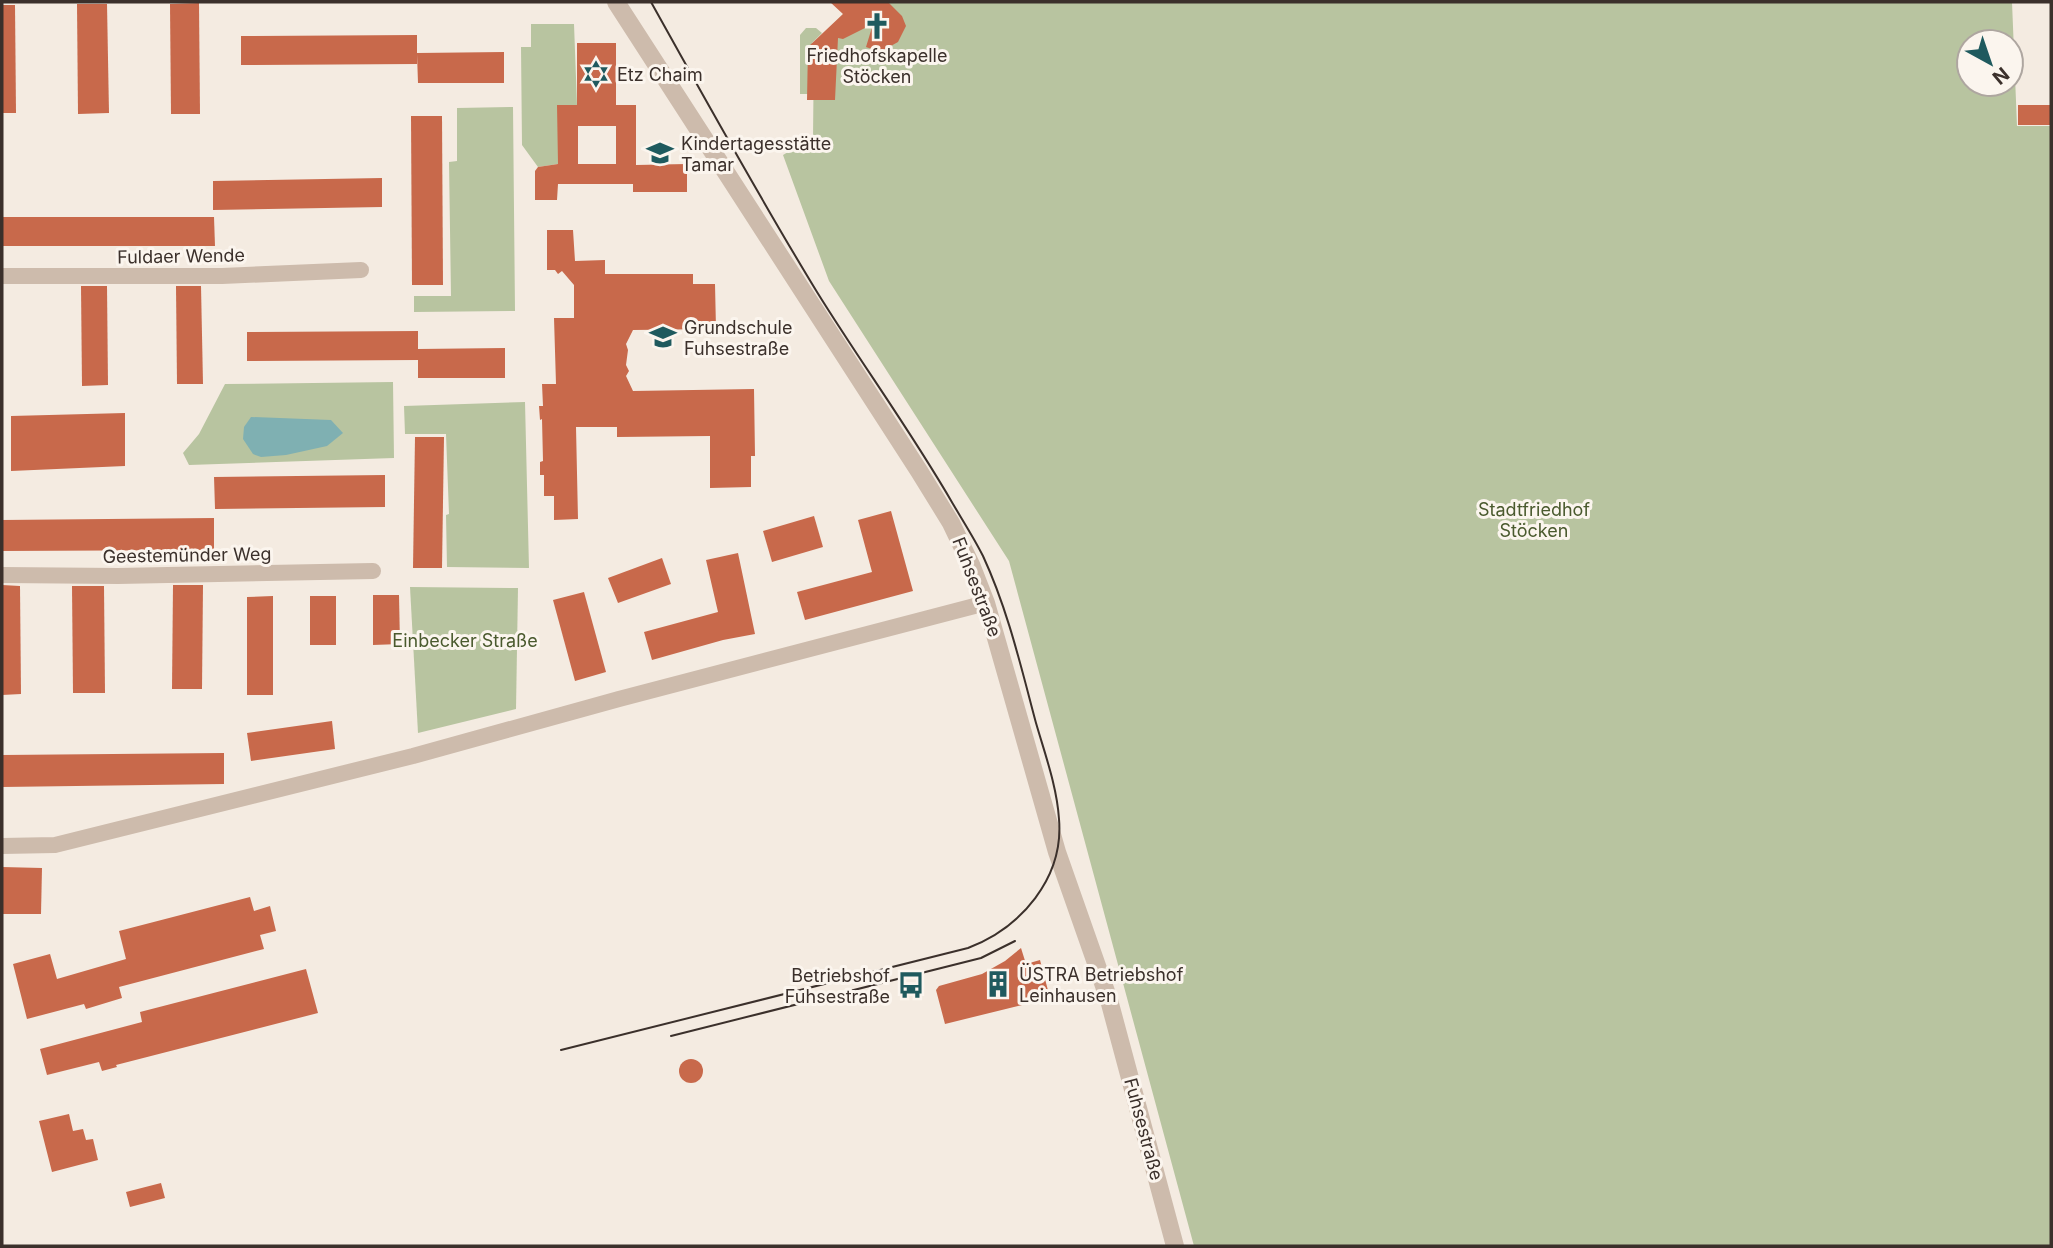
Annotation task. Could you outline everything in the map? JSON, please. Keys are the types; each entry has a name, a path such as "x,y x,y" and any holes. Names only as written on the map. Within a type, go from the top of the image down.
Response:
{"street":[{"name":"Fuhsestraße","path":"616,2 951,523 972,567 986,603 1057,852 1110,1000 1175,1246"},
{"name":"Fuldaer Wende","path":"2,276 222,276 361,270"},
{"name":"Geestemünder Weg","path":"2,575 118,576 373,571"},
{"path":"2,846 55,845 413,756 986,603"}],"green space":[{"name":"Stadtfriedhof Stöcken","path":"855,2 2012,2 2013,28 1955,28 1955,98 2016,98 2017,126 2051,126 2051,1246 1194,1246 1009,561 829,281 783,155 813,137 814,45 809,45 809,94 800,94 800,35 806,28 816,28 822,33 812,43 814,44"},
{"path":"531,24 574,24 577,105 558,106 558,164 538,167 522,145 521,47 531,47"},
{"path":"513,107 515,311 414,312 414,296 451,296 449,162 457,161 457,108"},
{"path":"393,382 394,458 189,465 183,453 199,434 225,384"},
{"path":"525,402 529,568 447,567 446,515 449,514 446,434 405,434 404,406"},
{"name":"Einbecker Straße","path":"410,587 518,588 516,709 418,733"}],"water":[{"path":"251,417 331,420 343,433 327,446 286,455 261,457 253,454 243,439 244,427"}],"building":[{"path":"830,2 888,2 902,16 906,26 898,42 880,52 866,47 873,24 843,39 838,38 835,100 807,100 808,47 843,14"},
{"path":"199,3 200,114 171,114 170,4"},
{"path":"77,4 107,4 109,113 78,114"},
{"path":"2,5 15,5 16,113 2,113"},
{"path":"417,35 417,53 504,52 504,83 418,83 417,54 417,64 241,65 241,36"},
{"path":"577,43 616,43 616,105 636,105 636,165 687,164 687,192 633,192 633,184 558,184 557,200 535,200 535,171 538,167 558,164 557,105 577,105","holes":["578,126 616,126 616,164 578,164"]},
{"path":"2018,105 2051,105 2051,125 2018,125"},
{"path":"411,116 442,116 443,285 412,285"},
{"path":"382,178 382,207 213,210 213,181"},
{"path":"2,217 214,217 215,246 2,246"},
{"path":"547,230 573,230 575,261 605,260 605,274 693,274 693,284 715,284 716,329 633,330 626,344 626,365 629,371 626,376 633,391 754,389 755,456 751,456 751,487 710,488 710,436 617,437 617,427 576,427 578,519 554,520 554,496 544,496 544,475 540,475 540,462 543,461 539,406 543,406 542,384 556,384 554,318 574,318 574,285 562,271 558,274 555,270 547,270"},
{"path":"81,286 107,286 108,385 82,386"},
{"path":"176,286 201,286 203,384 177,384"},
{"path":"418,331 418,360 247,361 247,332"},
{"path":"505,348 505,378 418,378 418,349"},
{"path":"125,413 125,466 11,471 11,416"},
{"path":"415,437 444,437 442,568 413,568"},
{"path":"385,475 385,507 215,509 214,477"},
{"path":"891,511 913,591 805,620 797,592 872,572 858,520"},
{"path":"814,516 823,547 772,562 763,531"},
{"path":"214,518 214,550 2,551 2,520"},
{"path":"738,553 755,634 652,660 644,632 718,612 706,560"},
{"path":"662,558 671,584 618,603 608,578"},
{"path":"2,585 20,586 21,694 2,695"},
{"path":"173,585 203,585 202,689 172,689"},
{"path":"72,586 104,586 105,693 73,693"},
{"path":"584,592 606,672 575,681 553,600"},
{"path":"373,595 399,595 400,644 373,645"},
{"path":"273,596 273,695 247,695 247,597"},
{"path":"310,596 336,596 336,645 310,645"},
{"path":"332,721 335,749 251,761 247,733"},
{"path":"224,753 224,784 2,787 2,755"},
{"path":"2,867 42,868 41,914 2,914"},
{"path":"250,897 254,911 270,906 276,931 260,935 264,949 119,987 122,998 86,1009 84,1004 27,1019 13,964 50,954 57,979 126,959 119,931"},
{"name":"ÜSTRA Betriebshof Leinhausen","path":"1021,948 1026,964 1040,960 1050,998 945,1024 936,990 939,986 982,974"},
{"path":"306,969 318,1013 116,1065 117,1067 102,1071 99,1062 47,1075 40,1049 142,1022 140,1012"},
{"path":"691,1059 700,1062 703,1071 700,1080 691,1083 682,1080 679,1071 682,1062"},
{"path":"69,1114 73,1131 83,1129 86,1140 93,1139 98,1160 52,1172 39,1121"},
{"path":"161,1183 165,1198 130,1207 126,1192"}],"tram line":[{"path":"561,1050 968,948 1005,928 1035,898 1046,880 1059,841 1058,807 1050,771 1007,618 983,556 920,450 795,256 651,2"},
{"path":"671,1036 981,958 1015,941"}],"place":[{"name":"Friedhofskapelle Stöcken","path":"877,26"},
{"name":"Etz Chaim","path":"596,74"},
{"name":"Kindertagesstätte Tamar","path":"660,153"},
{"name":"Grundschule Fuhsestraße","path":"663,337"},
{"name":"ÜSTRA Betriebshof Leinhausen","path":"998,984"},
{"name":"Betriebshof Fuhsestraße","path":"911,985"}]}
